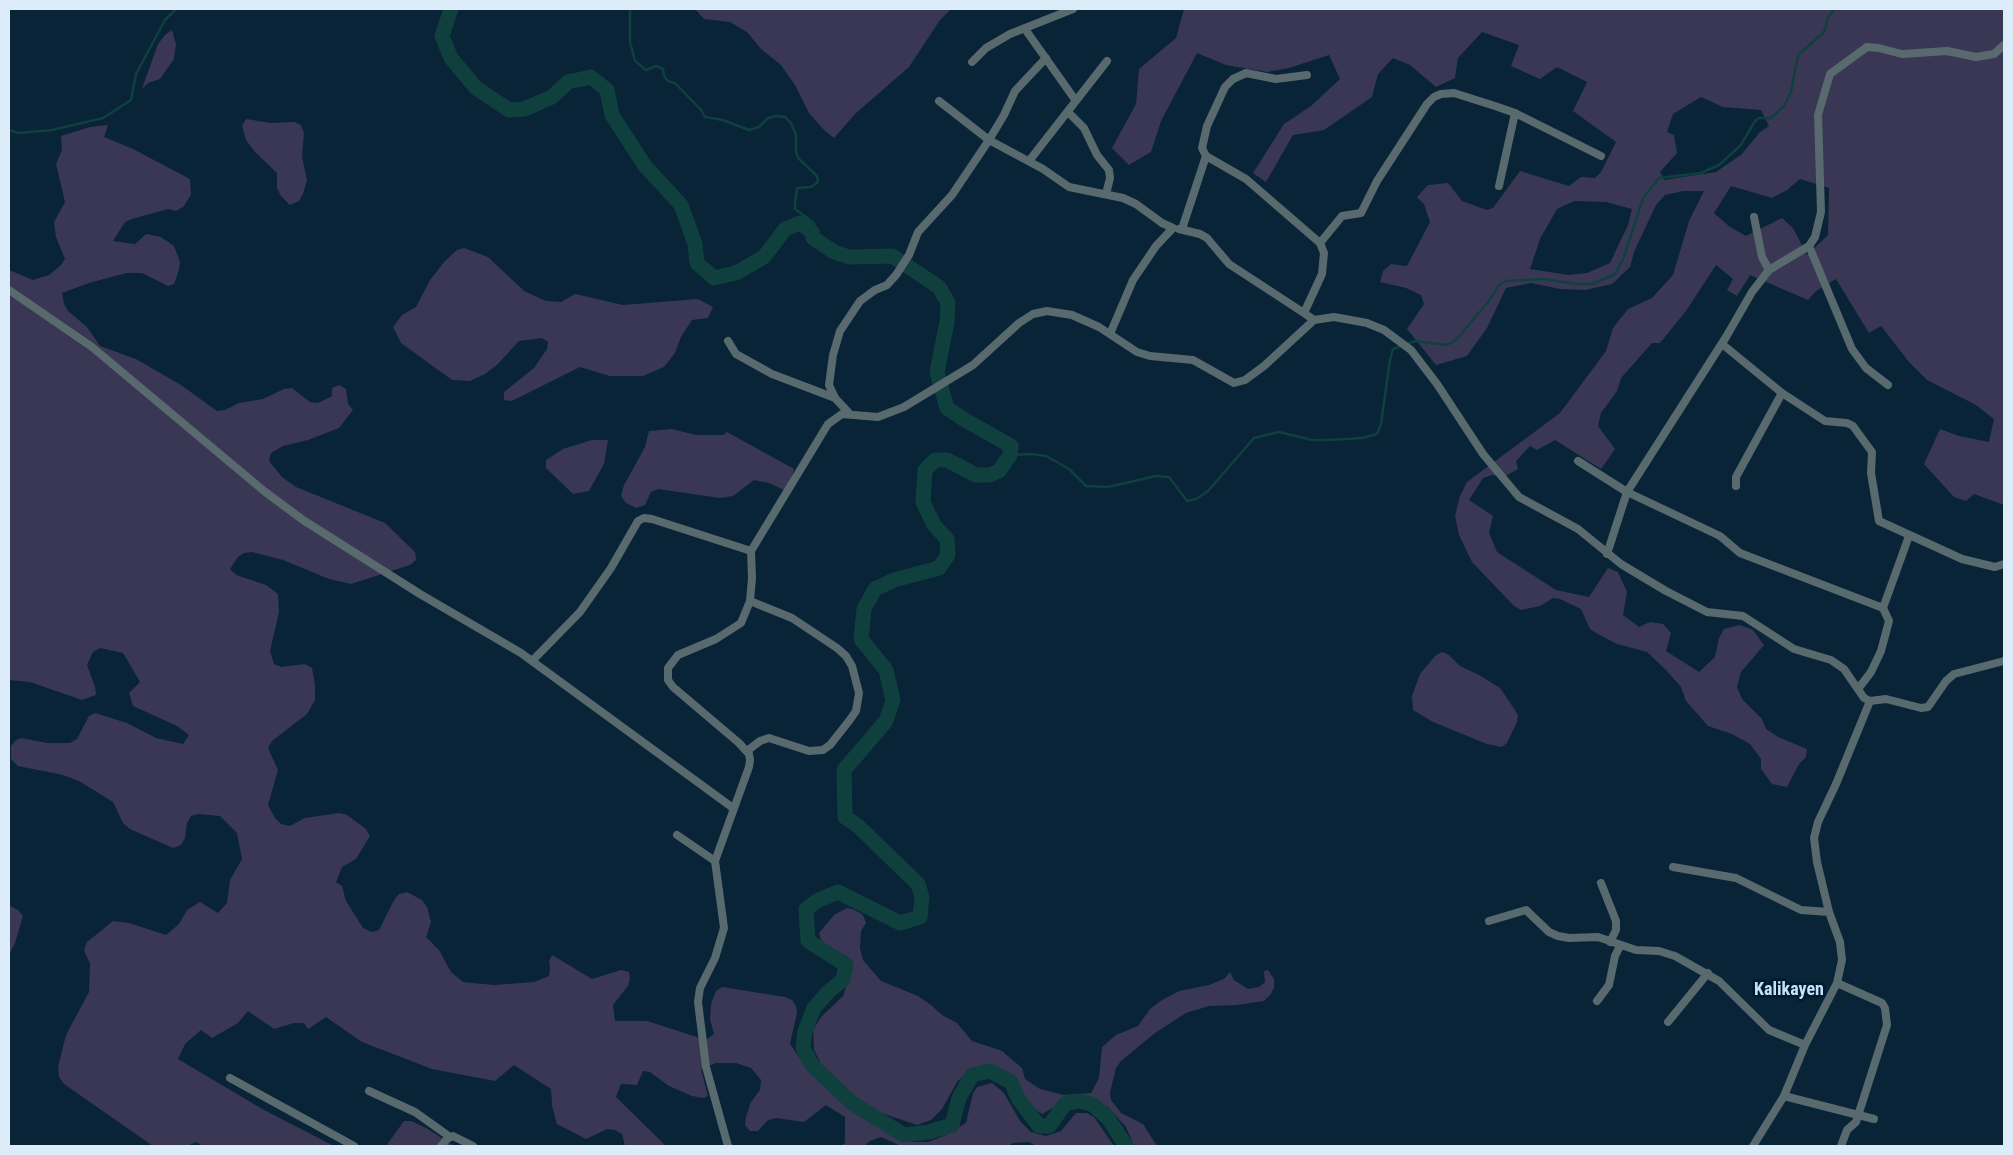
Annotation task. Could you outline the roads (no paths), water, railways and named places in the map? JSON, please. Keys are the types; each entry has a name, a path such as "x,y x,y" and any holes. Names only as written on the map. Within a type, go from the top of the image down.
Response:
{"street":[{"path":"972,62 986,48 1010,34 1072,9"},
{"path":"1025,29 1076,102"},
{"path":"1607,554 1627,492 1722,344 1741,310 1769,270 1809,246 1819,225 1821,212 1818,116 1830,74 1867,47 1902,54 1947,51 1976,57 1994,54 2004,45"},
{"path":"849,413 835,398 830,385 830,372 840,331 860,301 875,290 887,285 896,276 909,255 918,232 952,195 1004,115 1015,90 1046,58"},
{"path":"1029,161 1107,61"},
{"path":"1304,313 1322,274 1324,253 1320,244 1246,178 1206,156 1202,148 1207,126 1218,100 1233,79 1246,73 1276,78 1307,75"},
{"path":"1320,244 1342,216 1361,213 1377,181 1434,97 1441,94 1454,93 1515,114 1601,156"},
{"path":"939,101 989,140 1029,161 1069,187 1106,194 1136,204 1162,223 1173,228 1200,234 1207,238 1221,257 1230,264 1314,320"},
{"path":"1068,112 1084,128 1097,155 1108,170 1110,178 1106,194"},
{"path":"1499,186 1515,114"},
{"path":"1182,229 1206,156"},
{"path":"1754,217 1762,256 1769,270"},
{"path":"1110,334 1133,280 1156,246 1173,228"},
{"path":"1809,246 1852,349 1866,368 1888,385"},
{"path":"9,290 92,347 264,491 303,520 532,661 733,808"},
{"path":"728,1146 706,1067 698,1002 700,988 715,958 724,928 715,860 750,760 747,751 674,687 667,674 672,661 678,655 716,639 741,623 750,601 752,578 751,551 828,424 835,418 849,413 878,417 904,407 978,362 1019,323 1033,314 1047,311 1072,315 1110,334 1137,352 1150,356 1193,360 1234,383 1245,380 1264,366 1314,320 1334,317 1348,319 1384,330 1397,338 1425,367 1483,454 1511,489 1529,504 1578,529 1607,554 1640,577 1697,608 1707,612 1743,616 1794,649 1831,660 1844,670 1870,701"},
{"path":"728,341 736,354 772,374 835,398"},
{"path":"1722,344 1782,393 1825,421 1847,423 1854,426 1872,452 1871,473 1879,521 1909,536 1975,563 1995,567 2004,564"},
{"path":"1736,486 1736,477 1782,393"},
{"path":"1578,461 1627,492 1720,536 1740,553 1883,608 1889,621 1881,651 1871,672 1858,689"},
{"path":"532,661 580,612 611,568 638,521 644,518 652,519 751,551"},
{"path":"1883,608 1909,536"},
{"path":"747,751 760,741 769,738 809,751 822,750 830,745 856,711 859,693 852,666 846,656 837,648 792,618 750,601"},
{"path":"1870,701 1886,699 1921,708 1928,707 1954,674 2004,661"},
{"path":"1753,1146 1784,1096 1805,1045 1837,984 1842,950 1829,912 1814,849 1814,838 1818,822 1836,784 1870,701"},
{"path":"677,835 715,860"},
{"path":"1673,867 1736,878 1801,910 1829,912"},
{"path":"1601,882 1616,921 1616,930 1610,942"},
{"path":"1489,921 1526,910 1549,932 1558,936 1569,938 1591,936 1636,950 1659,952 1675,956 1708,973 1735,995 1769,1030 1805,1045"},
{"path":"1597,1001 1609,985 1615,956 1620,946"},
{"path":"1668,1022 1708,973"},
{"path":"1837,984 1878,1001 1885,1008 1886,1014 1886,1030 1859,1115 1855,1124 1847,1130 1841,1146"},
{"path":"230,1078 354,1146"},
{"path":"369,1091 415,1112 450,1137 457,1137 473,1146"},
{"path":"1784,1096 1874,1119"},
{"path":"441,1146 450,1137"}],"waterway":[{"path":"9,130 18,133 52,130 103,118 131,100 136,74 165,20 176,9"},
{"path":"451,9 442,36 451,58 476,88 509,110 524,109 552,97 568,82 591,77 607,90 612,115 645,166 681,205 695,244 697,263 714,278 736,273 764,257 785,229 800,223 812,232 813,238 834,252 849,257 892,256 939,287 948,303 947,322 937,372 947,408 1011,446 1010,455 999,471 990,475 976,475 947,460 935,460 925,470 923,502 934,525 947,539 948,555 939,568 894,580 875,589 864,609 861,639 886,670 893,700 886,721 844,770 845,817 858,826 918,884 922,897 920,917 900,923 838,892 817,901 806,909 808,941 846,965 843,980 828,992 814,1008 805,1031 803,1048 812,1065 852,1103 904,1135 929,1132 952,1125 959,1098 972,1075 990,1071 1011,1082 1018,1098 1039,1126 1049,1126 1065,1104 1078,1101 1092,1104 1108,1118 1126,1146"},
{"path":"630,9 630,42 635,61 646,70 656,66 663,69 664,76 668,81 675,83 701,110 705,117 723,120 749,130 759,127 768,118 776,116 785,117 791,123 796,135 798,158 817,176 818,182 811,187 797,188 795,204 795,209 814,223 813,238"},
{"path":"1010,455 1031,454 1046,456 1069,469 1086,486 1108,487 1156,476 1169,477 1187,501 1196,499 1208,491 1254,438 1279,432 1312,440 1362,438 1377,434 1381,424 1393,349 1415,341 1447,345 1456,340 1489,301 1499,285 1506,281 1543,279 1576,284 1593,284 1615,274 1624,257 1643,198 1659,178 1701,173 1719,165 1741,145 1755,121 1759,118 1771,118 1784,106 1791,92 1798,55 1824,32 1828,18 1834,9"}],"district":[{"name":"Kalikayen","path":"1789,990"}]}
